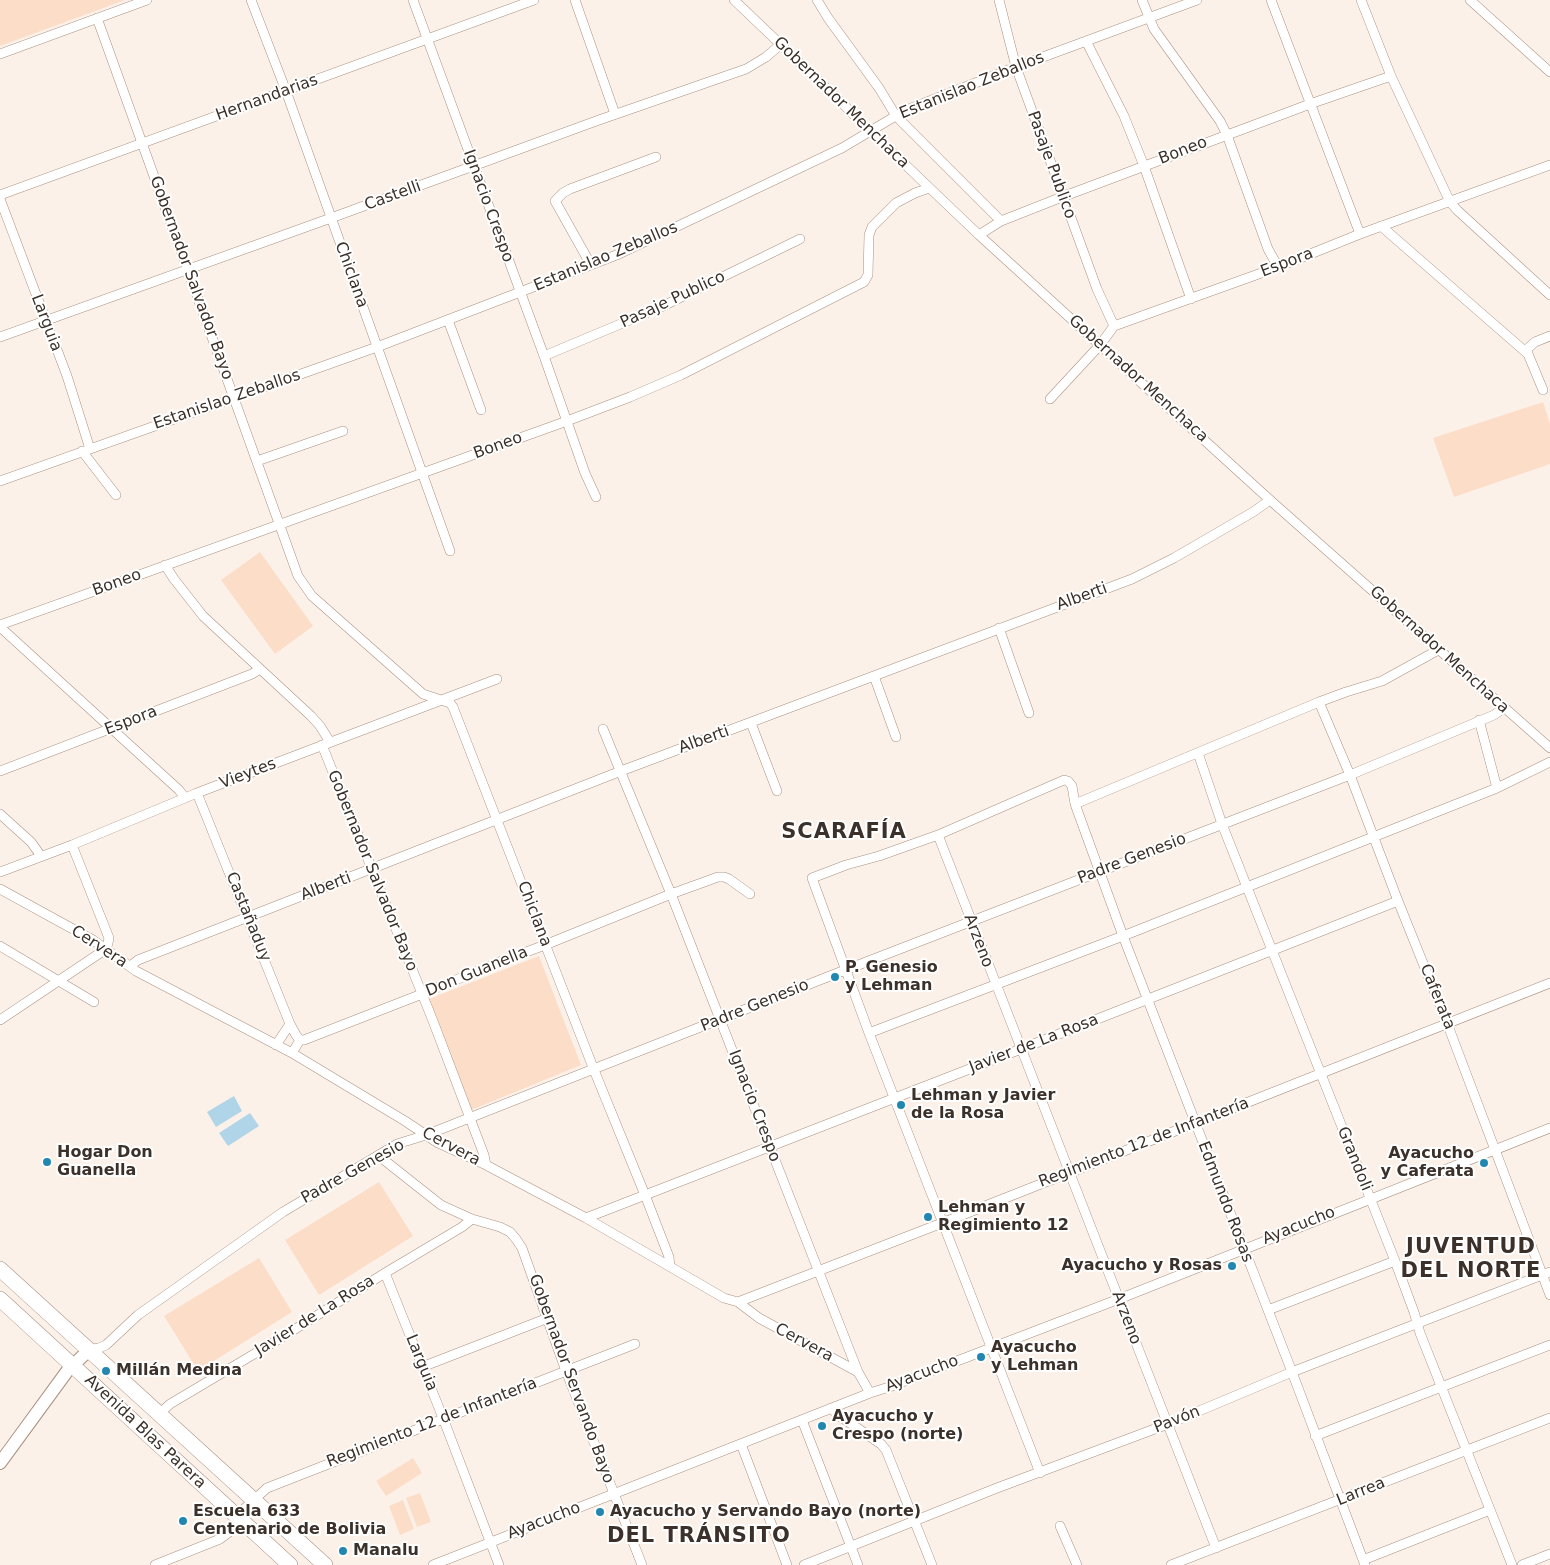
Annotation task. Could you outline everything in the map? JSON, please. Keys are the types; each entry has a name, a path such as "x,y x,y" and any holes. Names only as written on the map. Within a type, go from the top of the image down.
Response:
{"main road":[{"name":"Avenida Blas Parera","path":"0,1269 326,1565"},
{"name":"Avenida Blas Parera","path":"0,1299 290,1565"}],"street":[{"path":"0,54 147,0"},
{"name":"Chiclana","path":"251,0 286,91 450,551"},
{"name":"Ignacio Crespo","path":"413,0 585,473 596,497"},
{"name":"Hernandarias","path":"0,195 534,0"},
{"path":"575,0 615,114"},
{"name":"Gobernador Menchaca","path":"734,0 979,235 1270,500 1550,748"},
{"path":"817,0 879,88 896,116 1001,221"},
{"name":"Pasaje Publico","path":"999,0 1016,67 1062,197 1097,289 1114,326"},
{"path":"1142,0 1154,29 1220,120 1268,249 1278,267"},
{"name":"Estanislao Zeballos","path":"0,481 377,347 591,266 842,148 904,111 1197,0"},
{"path":"1271,0 1360,234"},
{"path":"1361,0 1391,76 1450,202 1550,295"},
{"path":"1470,0 1550,72"},
{"name":"Gobernador Salvador Bayo","path":"97,18 301,582 312,596 330,613"},
{"path":"1086,41 1124,116 1144,166 1191,299"},
{"name":"Castelli","path":"0,337 615,114 746,69 766,57 781,44"},
{"name":"Boneo","path":"979,235 1001,221 1062,197 1310,104 1391,76"},
{"path":"591,266 556,201 563,193 570,189 656,157"},
{"name":"Espora","path":"1114,326 1550,165"},
{"name":"Boneo","path":"0,626 567,421 681,375 864,282 868,276 869,235 872,228 896,203 929,188"},
{"name":"Larguia","path":"0,199 66,376 86,450 116,495"},
{"path":"1381,226 1528,354"},
{"name":"Pasaje Publico","path":"544,356 661,307 800,239"},
{"path":"448,320 481,410"},
{"path":"1050,399 1100,345 1114,326"},
{"path":"1543,390 1527,349 1536,342 1550,336"},
{"path":"257,461 343,431"},
{"name":"Alberti","path":"130,966 138,960 621,771 1132,579 1162,565 1253,512 1270,500"},
{"name":"Gobernador Salvador Bayo","path":"165,565 203,616 320,726 372,869 422,994 486,1165"},
{"name":"Chiclana","path":"330,613 423,694 454,706 594,1070 645,1194 669,1257 670,1267"},
{"path":"0,626 179,790 185,798"},
{"path":"999,628 1029,713"},
{"path":"1076,804 1319,702 1382,681 1440,650"},
{"name":"Espora","path":"0,771 252,674 260,669"},
{"path":"874,676 896,737"},
{"name":"Vieytes","path":"0,872 72,845 197,793 497,679"},
{"name":"Caferata","path":"1319,702 1350,776 1448,1023 1495,1149 1546,1274 1550,1295"},
{"name":"Padre Genesio","path":"0,1463 73,1364 89,1350 106,1344 138,1315 283,1212 397,1144 426,1135 1222,824 1350,776 1494,715 1504,708"},
{"path":"1480,720 1496,788"},
{"path":"751,723 777,792"},
{"name":"Ignacio Crespo","path":"603,729 721,1020 858,1372"},
{"name":"Grandoli","path":"1198,753 1222,824 1395,1261 1512,1565"},
{"path":"869,1033 1123,936 1373,837 1496,788 1550,762"},
{"name":"Edmundo Rosas","path":"938,835 1064,780 1072,786 1076,804 1099,872 1123,936 1364,1563"},
{"name":"Castañaduy","path":"197,793 290,1024 300,1040"},
{"path":"0,814 31,842 41,856"},
{"path":"938,835 812,878 869,1033 1040,1473"},
{"name":"Arzeno","path":"938,835 970,922 1216,1548"},
{"path":"0,1020 106,949 109,938 72,845"},
{"name":"Don Guanella","path":"300,1040 718,877 729,879 750,894"},
{"name":"Cervera","path":"0,889 94,940 136,971 292,1053 438,1143 486,1165 586,1218 724,1298 738,1302 759,1318 858,1372"},
{"name":"Javier de La Rosa","path":"586,1218 1398,901"},
{"path":"0,946 94,1002"},
{"name":"Regimiento 12 de Infantería","path":"738,1302 1550,982"},
{"path":"276,1045 290,1024"},
{"path":"292,1053 300,1040"},
{"name":"Ayacucho","path":"433,1565 831,1408 1119,1299 1550,1128"},
{"name":"Gobernador Servando Bayo","path":"379,1156 441,1204 472,1219 500,1227 510,1232 516,1238 522,1248 566,1370 642,1565"},
{"name":"Javier de La Rosa","path":"159,1414 170,1404 276,1341 462,1227 472,1219"},
{"path":"1268,1310 1395,1261"},
{"name":"Larguia","path":"385,1273 443,1418 498,1565"},
{"name":"Pavón","path":"804,1565 1168,1424 1292,1372 1546,1274"},
{"path":"422,1367 548,1318"},
{"name":"Regimiento 12 de Infantería","path":"155,1565 220,1539 228,1533 245,1508 267,1488 635,1344"},
{"path":"1315,1436 1550,1345"},
{"path":"858,1372 870,1393"},
{"path":"831,1408 838,1415 881,1444 886,1450 932,1565"},
{"name":"Larrea","path":"1171,1565 1550,1418"},
{"path":"802,1420 858,1565"},
{"path":"741,1444 787,1565"},
{"path":"1364,1563 1490,1510"},
{"path":"1060,1526 1076,1565"},
{"path":"1522,1565 1550,1554"}],"shaded area":[{"path":"0,0 125,0 0,46"},
{"path":"1543,402 1550,424 1550,464 1454,497 1433,438"},
{"path":"260,552 313,626 275,654 221,580"},
{"path":"539,956 581,1065 471,1110 429,999"},
{"path":"379,1182 413,1236 319,1295 285,1240"},
{"path":"259,1258 292,1312 198,1371 164,1316"},
{"path":"413,1458 422,1473 386,1496 376,1481"},
{"path":"420,1493 431,1522 417,1527 406,1498"},
{"path":"403,1500 414,1529 400,1535 389,1506"}],"water":[{"path":"234,1096 242,1111 216,1127 207,1112"},
{"path":"250,1113 259,1126 228,1146 219,1133"}],"place":[{"name":"P. Genesio y Lehman","path":"835,977"},
{"name":"Lehman y Javier de la Rosa","path":"901,1105"},
{"name":"Hogar Don Guanella","path":"47,1162"},
{"name":"Ayacucho y Caferata","path":"1484,1163"},
{"name":"Lehman y Regimiento 12","path":"928,1217"},
{"name":"Ayacucho y Rosas","path":"1232,1266"},
{"name":"Ayacucho y Lehman","path":"981,1357"},
{"name":"Millán Medina","path":"106,1371"},
{"name":"Ayacucho y Crespo (norte)","path":"822,1426"},
{"name":"Ayacucho y Servando Bayo (norte)","path":"600,1512"},
{"name":"Escuela 633 Centenario de Bolivia","path":"183,1521"},
{"name":"Manalu","path":"343,1551"}],"district":[{"name":"SCARAFÍA","path":"844,833"},
{"name":"JUVENTUD DEL NORTE","path":"1471,1260"},
{"name":"DEL TRÁNSITO","path":"699,1537"}]}
